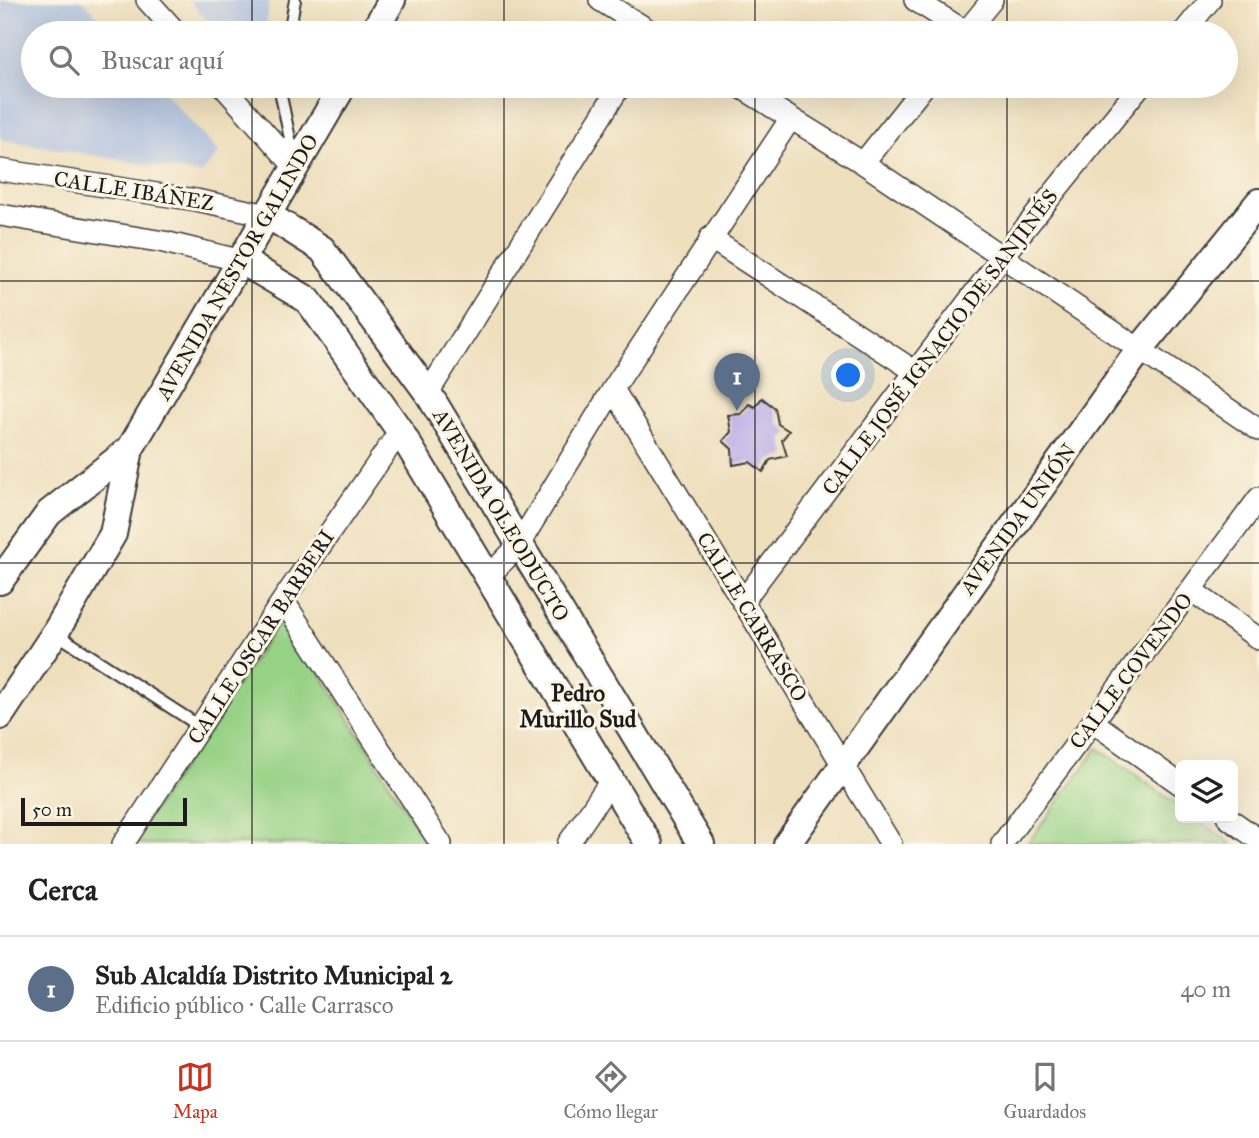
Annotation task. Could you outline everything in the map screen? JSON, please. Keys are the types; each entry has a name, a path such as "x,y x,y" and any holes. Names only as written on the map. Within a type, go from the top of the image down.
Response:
{"street":[{"path":"147,0 166,21"},
{"path":"380,21 392,0"},
{"path":"602,0 634,21"},
{"path":"915,0 947,21"},
{"path":"975,21 992,0"},
{"path":"1193,21 1210,0"},
{"path":"234,98 296,168"},
{"name":"AVENIDA NESTOR GALINDO","path":"0,716 55,634 113,534 130,449 336,98"},
{"path":"428,394 613,98"},
{"path":"758,98 863,163 1259,430"},
{"path":"863,163 914,98"},
{"name":"CALLE JOSÉ IGNACIO DE SANJINÉS","path":"743,601 1001,258 1130,98"},
{"path":"487,578 519,546 613,389 791,118"},
{"name":"CALLE IBÁÑEZ","path":"0,170 196,200 268,215"},
{"name":"AVENIDA UNIÓN","path":"787,844 1140,349 1259,202"},
{"path":"0,215 164,242 242,261"},
{"name":"AVENIDA OLEODUCTO","path":"268,215 322,249 428,394 701,844"},
{"path":"710,238 916,372"},
{"name":"AVENIDA OLEODUCTO","path":"242,261 308,300 400,431 649,844"},
{"name":"CALLE CARRASCO","path":"613,389 891,844"},
{"name":"CALLE OSCAR BARBERI","path":"123,844 283,600 400,431"},
{"name":"AVENIDA NESTOR GALINDO","path":"0,581 49,513 130,449"},
{"name":"CALLE COVENDO","path":"1002,844 1259,498"},
{"path":"1191,590 1259,639"},
{"path":"283,600 440,844"},
{"path":"1093,722 1175,780"},
{"path":"568,844 610,782"},
{"path":"1235,823 1259,840"}],"lane":[{"path":"291,21 295,0"},
{"path":"281,98 296,168"},
{"path":"55,634 201,727"}],"shaded area":[{"path":"0,0 83,0 102,21 21,21 21,98 170,98 219,153 201,174 0,139"},
{"path":"189,0 270,0 267,21 207,21"}],"green space":[{"path":"281,619 289,622 427,844 131,844"},
{"path":"1098,748 1175,803 1175,823 1202,823 1232,844 1027,844"}],"building":[{"path":"762,398 775,408 778,424 789,431 782,440 787,456 770,460 763,472 750,462 733,465 732,449 723,441 731,432 728,415 741,414 749,404 755,407"}],"place":[{"name":"Sub Alcaldía Distrito Municipal 2","path":"737,411"}],"district":[{"name":"Pedro Murillo Sud","path":"578,706"}]}
